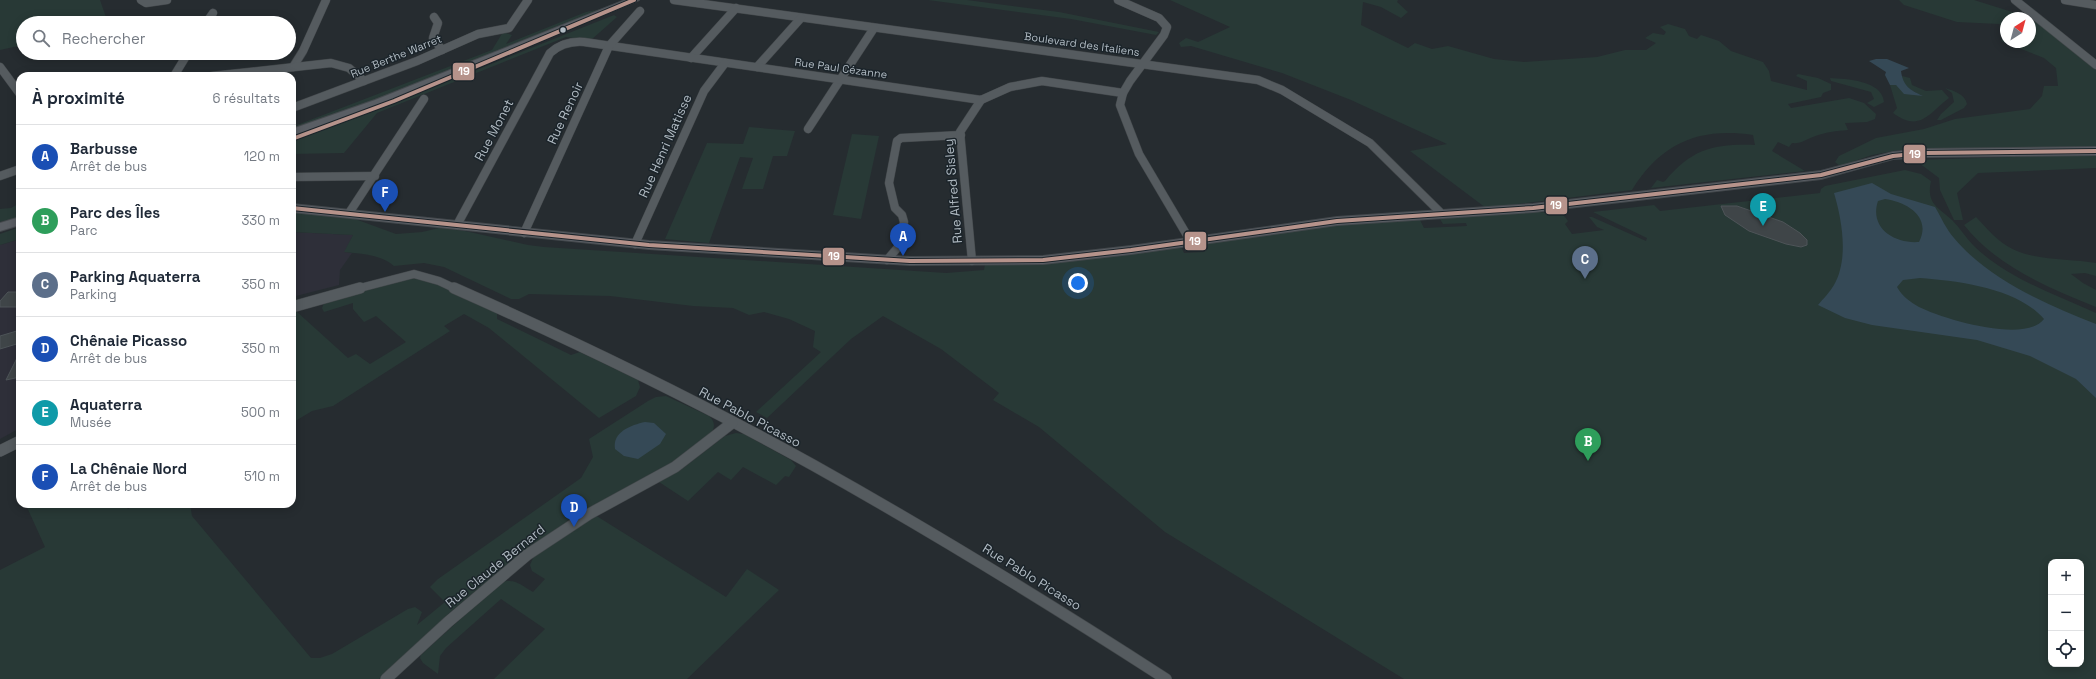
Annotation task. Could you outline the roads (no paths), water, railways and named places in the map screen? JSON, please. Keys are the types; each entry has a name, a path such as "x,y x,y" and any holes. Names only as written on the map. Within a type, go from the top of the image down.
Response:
{"street":[{"path":"141,0 146,3 167,0"},
{"path":"293,68 303,51 326,0"},
{"name":"Rue Berthe Warret","path":"296,106 442,50 478,34 510,28 528,0"},
{"path":"296,132 634,0"},
{"name":"Boulevard des Italiens","path":"674,0 1247,78 1274,86 1370,143 1442,214"},
{"path":"1118,0 1159,18 1167,27 1164,35 1123,93 1120,105 1139,154 1191,242"},
{"path":"2015,0 2096,64"},
{"path":"2065,0 2096,5"},
{"path":"691,58 736,8"},
{"name":"Rue Renoir","path":"524,233 609,46 640,11"},
{"path":"434,17 438,23 433,38 442,50"},
{"path":"757,68 801,18"},
{"path":"808,129 874,28"},
{"path":"296,137 394,101 516,51 549,34"},
{"name":"Rue Paul Cézanne","path":"554,48 575,42 609,46 981,100"},
{"name":"Rue Monet","path":"457,224 554,48"},
{"path":"176,72 184,60"},
{"path":"252,72 332,63 343,64 364,81"},
{"name":"Rue Henri Matisse","path":"635,244 704,91 725,63"},
{"path":"0,67 16,89"},
{"path":"981,100 1008,86 1042,81 1123,93"},
{"path":"349,213 375,176 424,99"},
{"name":"Rue Alfred Sisley","path":"972,262 960,132 981,100"},
{"path":"887,260 899,246 904,222 902,215 895,208 889,183 897,141 901,138 961,135"},
{"path":"296,208 457,224 524,233 635,244 887,260 972,262 1043,260 1191,242 1337,221 1533,208 1821,175 1903,154 2096,151"},
{"path":"0,176 16,170"},
{"path":"296,177 375,176"},
{"path":"0,227 16,222"},
{"name":"Rue Pablo Picasso","path":"296,306 397,276 414,274 428,277 598,355 732,423 919,524 1036,595 1166,679"},
{"name":"Rue Claude Bernard","path":"386,679 448,622 527,556 589,514 675,467 732,423"},
{"path":"0,451 16,443"}],"water":[{"path":"1876,59 1887,59 1909,68 1901,71 1905,84 1914,92 1923,96 1904,94 1896,85 1890,85 1885,75 1886,72 1869,61"},
{"path":"1872,183 1891,194 1935,207 1954,238 1968,253 1984,266 2019,289 2038,299 2096,324 2096,398 2076,379 2030,356 1977,340 1872,325 1845,318 1818,305 1834,285 1839,275 1843,252 1843,239 1834,193","holes":["1885,199 1901,203 1909,207 1920,218 1922,233 1919,242 1910,242 1893,237 1880,226 1876,211 1878,201","1920,278 1969,284 2003,293 2033,308 2044,319 2034,326 2020,329 1984,327 1964,323 1919,307 1909,301 1897,287 1903,280"]},
{"path":"645,422 654,423 666,434 660,444 638,459 624,456 615,449 616,438 619,434 629,427"}],"place":[{"name":"La Chênaie Nord","path":"385,212"},
{"name":"Aquaterra","path":"1763,226"},
{"name":"Barbusse","path":"903,256"},
{"name":"Parking Aquaterra","path":"1585,279"},
{"name":"Parc des Îles","path":"1588,461"},
{"name":"Chênaie Picasso","path":"574,527"}]}
